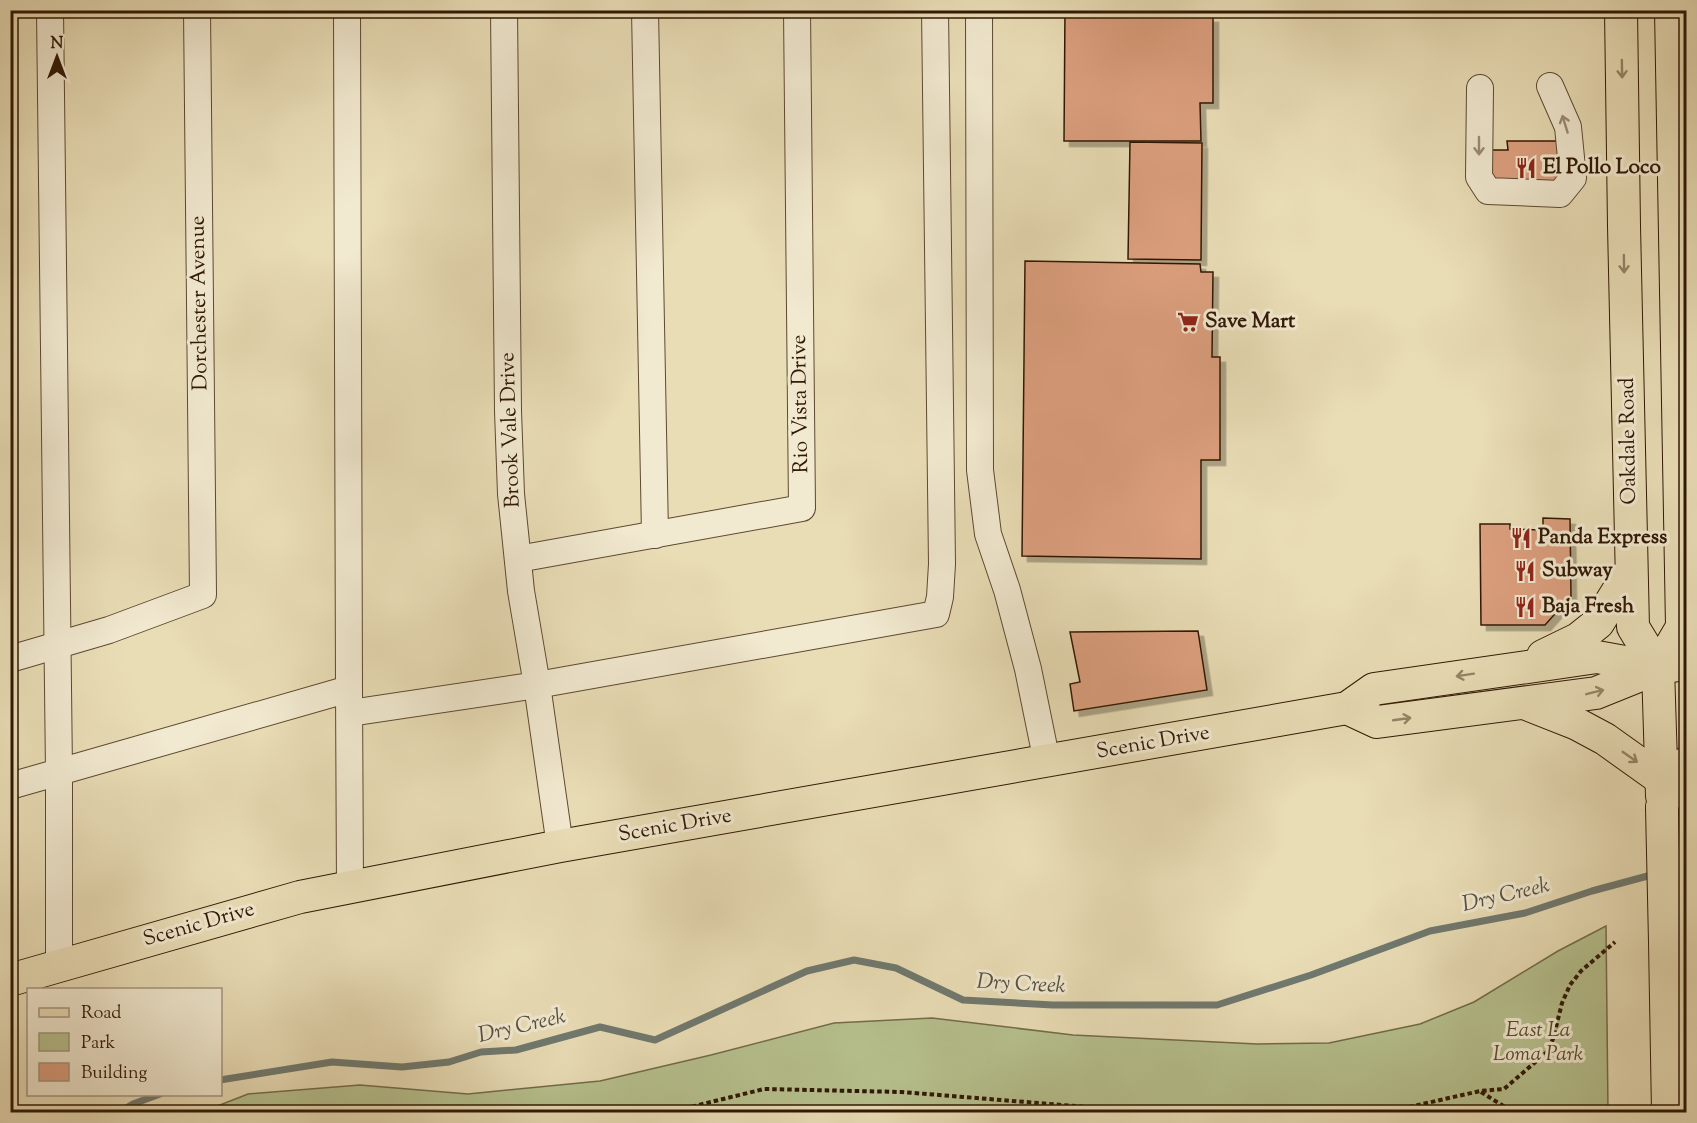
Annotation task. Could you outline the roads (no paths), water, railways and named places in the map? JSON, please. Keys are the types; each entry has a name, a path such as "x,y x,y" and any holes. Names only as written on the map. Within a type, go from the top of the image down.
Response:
{"main road":[{"name":"Oakdale Road","path":"1621,10 1633,627 1672,666"},
{"path":"1668,1113 1665,942 1672,666 1682,627 1671,10"},
{"path":"1523,666 1578,639 1598,623 1632,569"},
{"name":"Scenic Drive","path":"10,980 300,897 560,846 1347,708 1374,689 1597,657 1672,666"},
{"path":"1347,708 1377,722 1596,693 1672,666"},
{"path":"1522,702 1577,724 1605,739 1670,783"}],"street":[{"path":"50,10 58,645 59,965"},
{"name":"Dorchester Avenue","path":"58,645 109,630 203,595 197,10"},
{"path":"347,10 350,887"},
{"name":"Brook Vale Drive","path":"504,10 511,494 518,559 560,846"},
{"path":"645,10 655,535"},
{"name":"Rio Vista Drive","path":"518,559 802,508 797,10"},
{"path":"10,786 350,701 537,685 936,614 940,597 942,564 935,10"},
{"path":"979,10 980,470 988,534 1007,590 1028,669 1047,762"},
{"path":"1480,88 1479,177 1488,191 1560,194 1574,178 1568,127 1550,86"},
{"path":"10,659 58,645"}],"waterway":[{"name":"Dry Creek","path":"1672,870 1686,866"},
{"name":"Dry Creek","path":"222,1080 332,1062 402,1067 449,1062 481,1052 516,1050 600,1027 655,1040 807,971 854,960 896,968 963,1000 1053,1005 1217,1005 1311,975 1430,931 1525,913 1592,891 1655,874"},
{"name":"Dry Creek","path":"120,1112 133,1104 155,1096"}],"place":[{"name":"El Pollo Loco","path":"1526,168"},
{"name":"Save Mart","path":"1188,322"},
{"name":"Panda Express","path":"1521,538"},
{"name":"Subway","path":"1525,571"},
{"name":"Baja Fresh","path":"1525,607"}],"park label":[{"name":"East La Loma Park","path":"1538,1043"}]}
